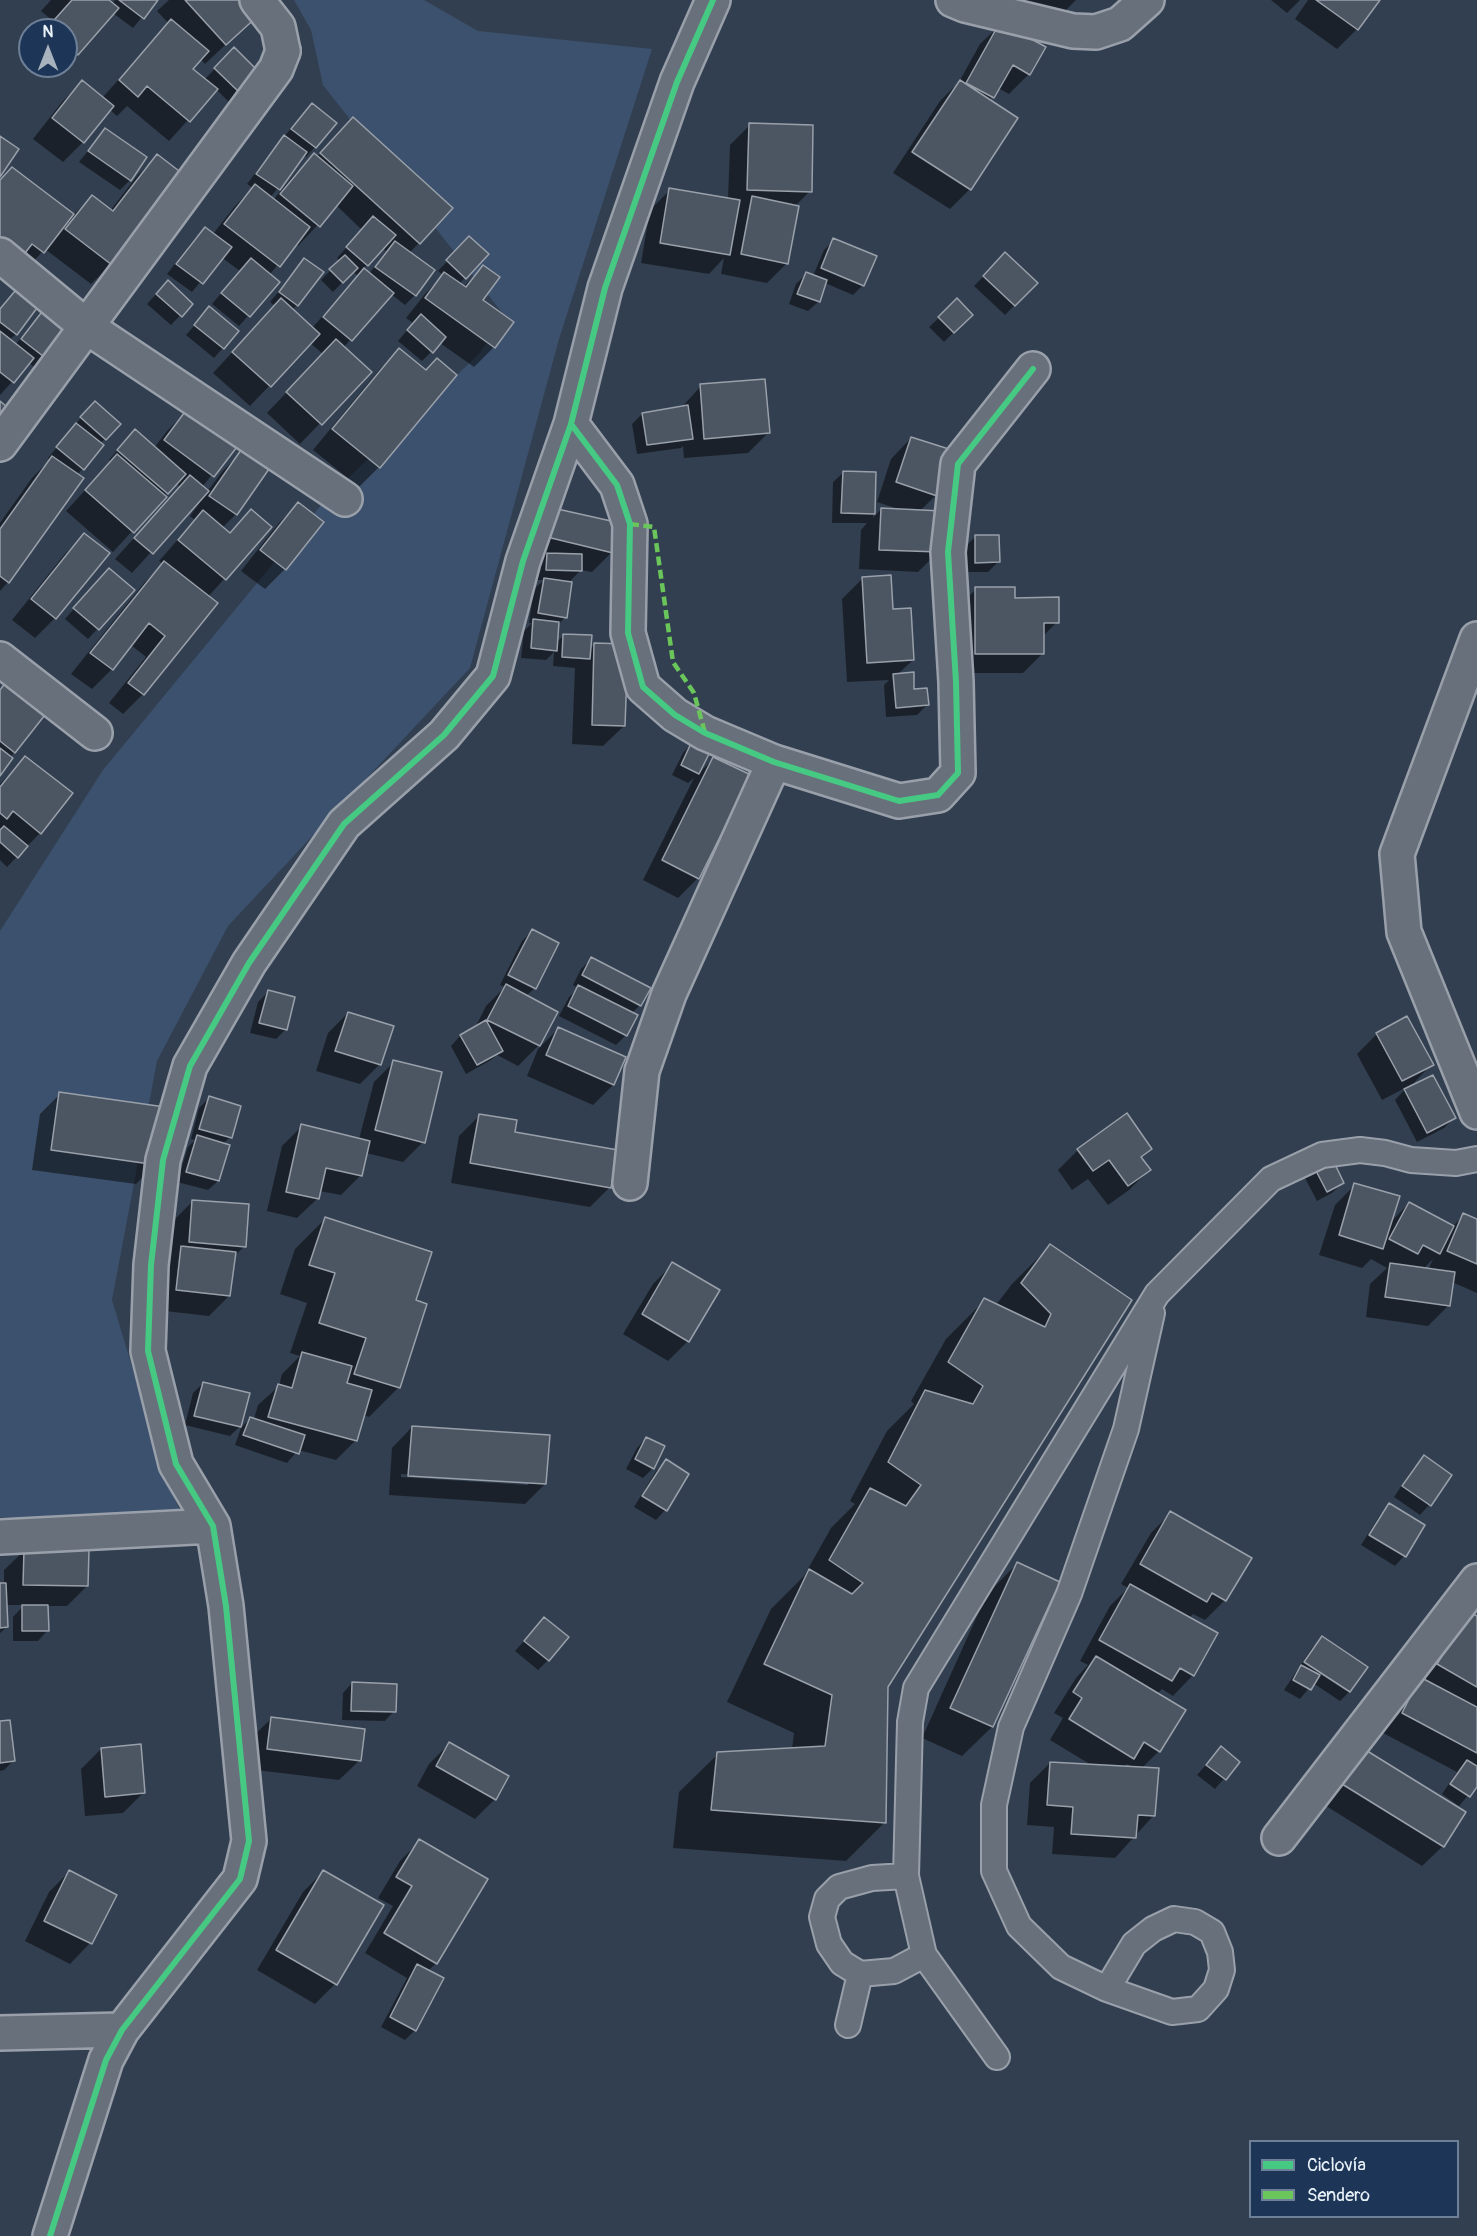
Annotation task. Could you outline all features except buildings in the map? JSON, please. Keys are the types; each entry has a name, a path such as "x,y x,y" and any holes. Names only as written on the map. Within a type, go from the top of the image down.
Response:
{"street":[{"path":"0,444 276,69 284,51 278,27 257,0"},
{"path":"50,2236 106,2061 122,2030 240,1879 249,1841 226,1606 213,1526 176,1464 148,1351 151,1265 163,1160 189,1066 249,963 344,824 444,735 493,676 523,561 571,424 605,288 677,81 713,0"},
{"path":"954,0 965,5 1072,31 1096,33 1120,24 1147,0"},
{"path":"0,255 87,327 345,499"},
{"path":"571,424 616,485 630,524 628,633 643,687 675,716 705,733 774,762 899,801 938,795 958,772 956,682 948,552 958,464 1033,369"},
{"path":"1477,639 1397,854 1404,932 1477,1112"},
{"path":"0,659 95,733"},
{"path":"630,1184 642,1071 669,994 774,762"},
{"path":"0,1537 213,1526"},
{"path":"1279,1838 1477,1581"},
{"path":"0,2033 122,2030"}],"lane":[{"path":"997,2057 924,1955 906,1876 910,1722 915,1688 1157,1294 1271,1179 1322,1155 1360,1150 1385,1153 1411,1160 1456,1163 1477,1159"},
{"path":"1107,1989 1134,1944 1153,1929 1174,1919 1195,1922 1212,1932 1220,1952 1222,1970 1216,1989 1198,2009 1172,2012 1107,1989 1061,1967 1019,1926 994,1871 994,1805 1011,1727 1069,1594 1126,1429 1157,1294"},
{"path":"906,1876 872,1878 839,1887 827,1899 822,1917 830,1944 842,1963 860,1974 894,1971 924,1955"},
{"path":"849,2025 860,1974"}],"shaded area":[{"path":"294,0 424,0 478,31 652,49 559,339 470,668 228,926 157,1061 112,1300 167,1483 187,1525 0,1517 0,931 103,770 327,498 480,353 504,315 323,85 311,30"}],"marked path":[{"path":"630,524 654,527 673,662 694,693 705,733"}],"cycle path":[{"path":"50,2236 106,2060 122,2030 240,1879 249,1841 226,1606 213,1526 176,1464 148,1351 151,1265 163,1160 190,1066 249,963 344,824 444,735 493,676 523,561 571,424 605,288 677,82 713,0"},
{"path":"571,424 617,485 630,524 628,633 643,687 675,715 705,733 774,762 899,801 938,795 958,773 956,682 948,552 958,464 1033,369"}]}
